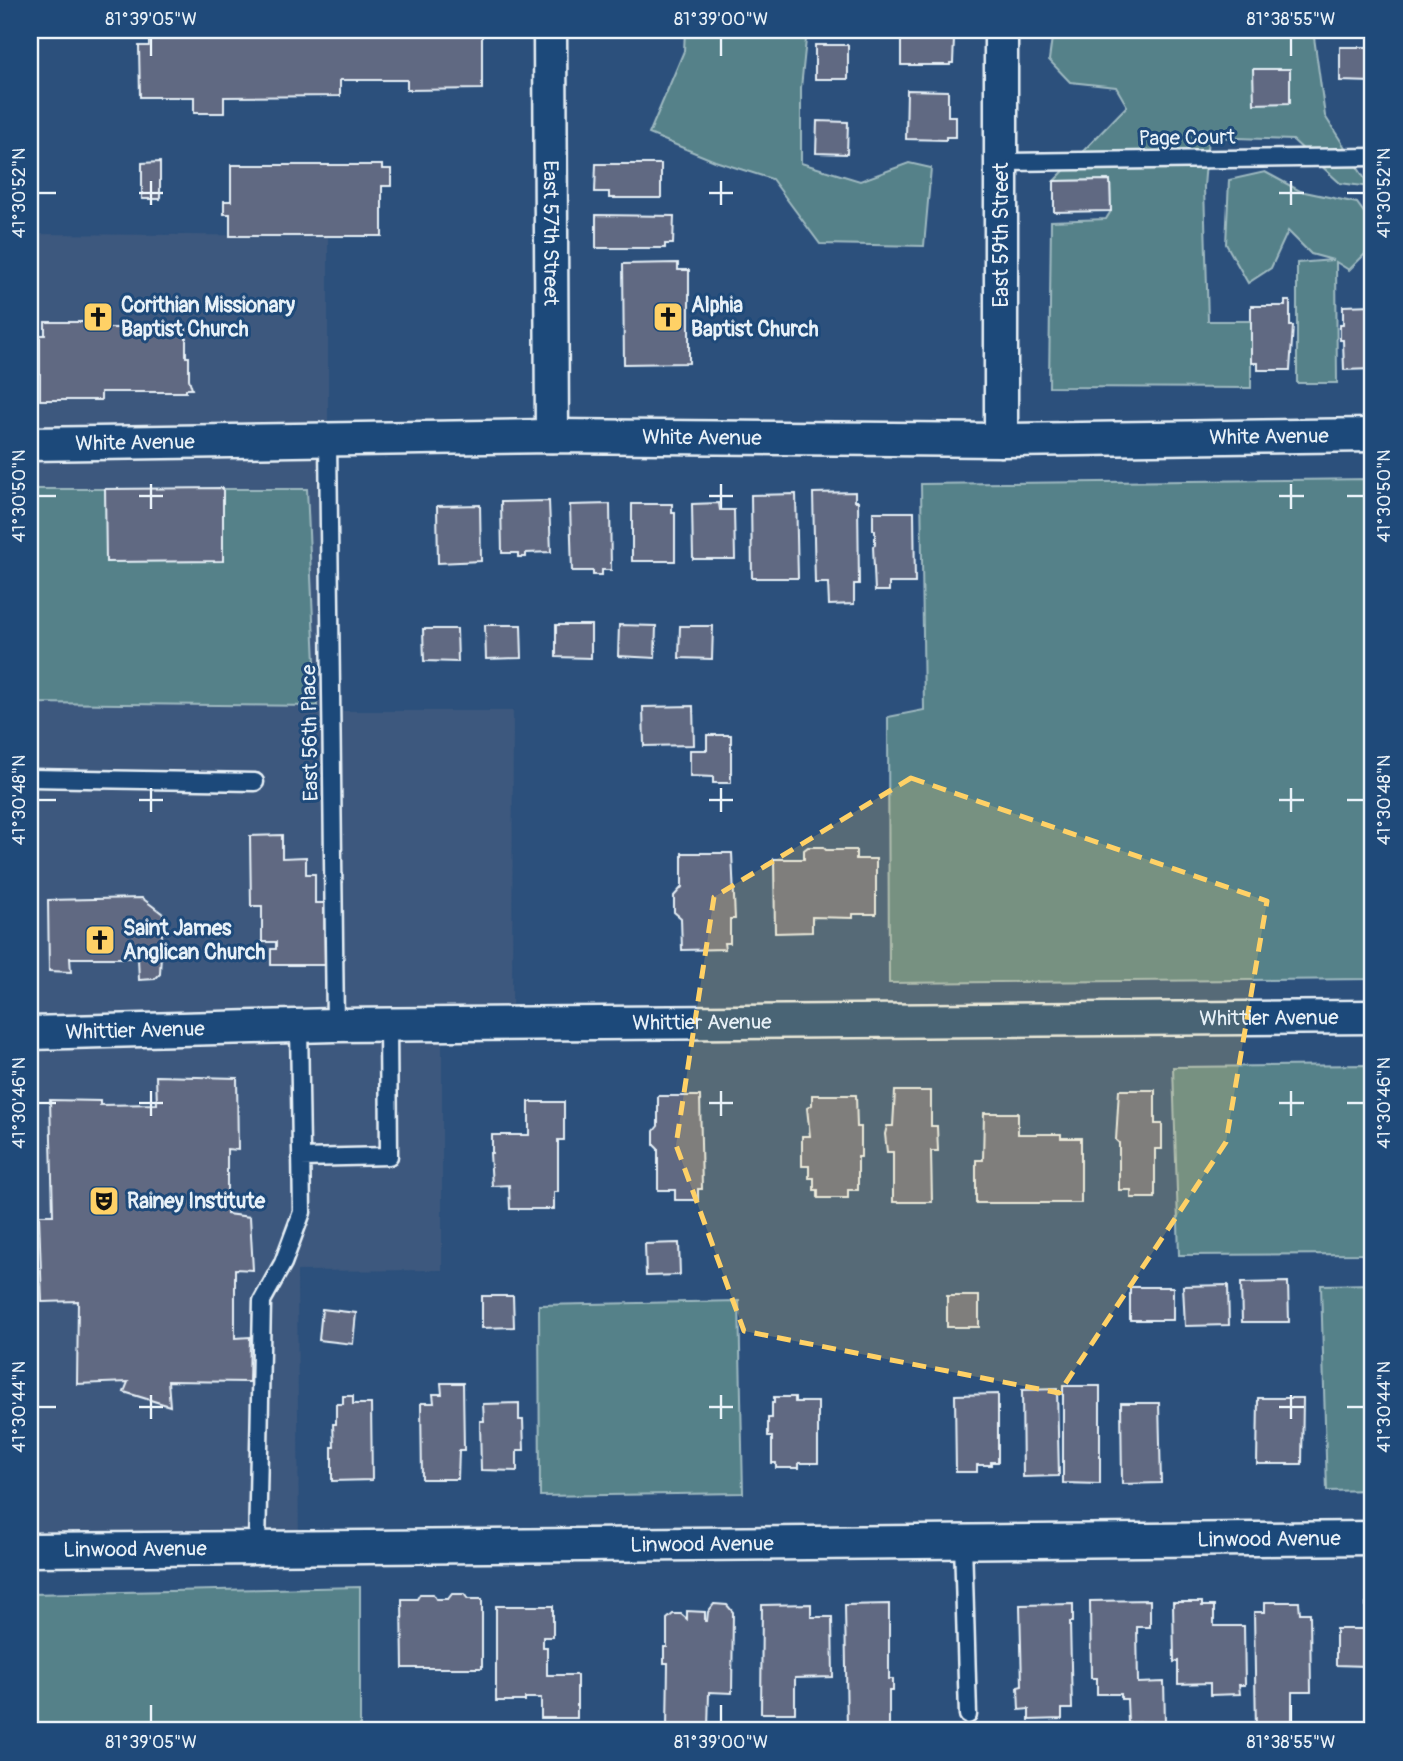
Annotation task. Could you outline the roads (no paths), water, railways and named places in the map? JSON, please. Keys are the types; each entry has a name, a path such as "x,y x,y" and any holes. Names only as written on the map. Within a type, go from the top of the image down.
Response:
{"street":[{"name":"East 57th Street","path":"550,30 552,436"},
{"name":"East 59th Street","path":"1001,30 1001,440"},
{"name":"White Avenue","path":"30,444 552,436 1001,440 1373,435"},
{"name":"Whittier Avenue","path":"30,1033 388,1024 1373,1017"},
{"name":"Linwood Avenue","path":"30,1550 1373,1538"}],"lane":[{"name":"Page Court","path":"1001,162 1373,158"},
{"name":"East 56th Place","path":"328,441 335,1025"},
{"path":"30,778 255,782"},
{"path":"301,1158 389,1156 388,1024"},
{"path":"257,1548 262,1301 282,1263 302,1212 299,1026"},
{"path":"963,1542 968,1715"}],"place":[{"name":"Corithian Missionary Baptist Church","path":"98,317"},
{"name":"Alphia Baptist Church","path":"668,317"},
{"name":"Saint James Anglican Church","path":"100,940"},
{"name":"Rainey Institute","path":"104,1201"}]}
